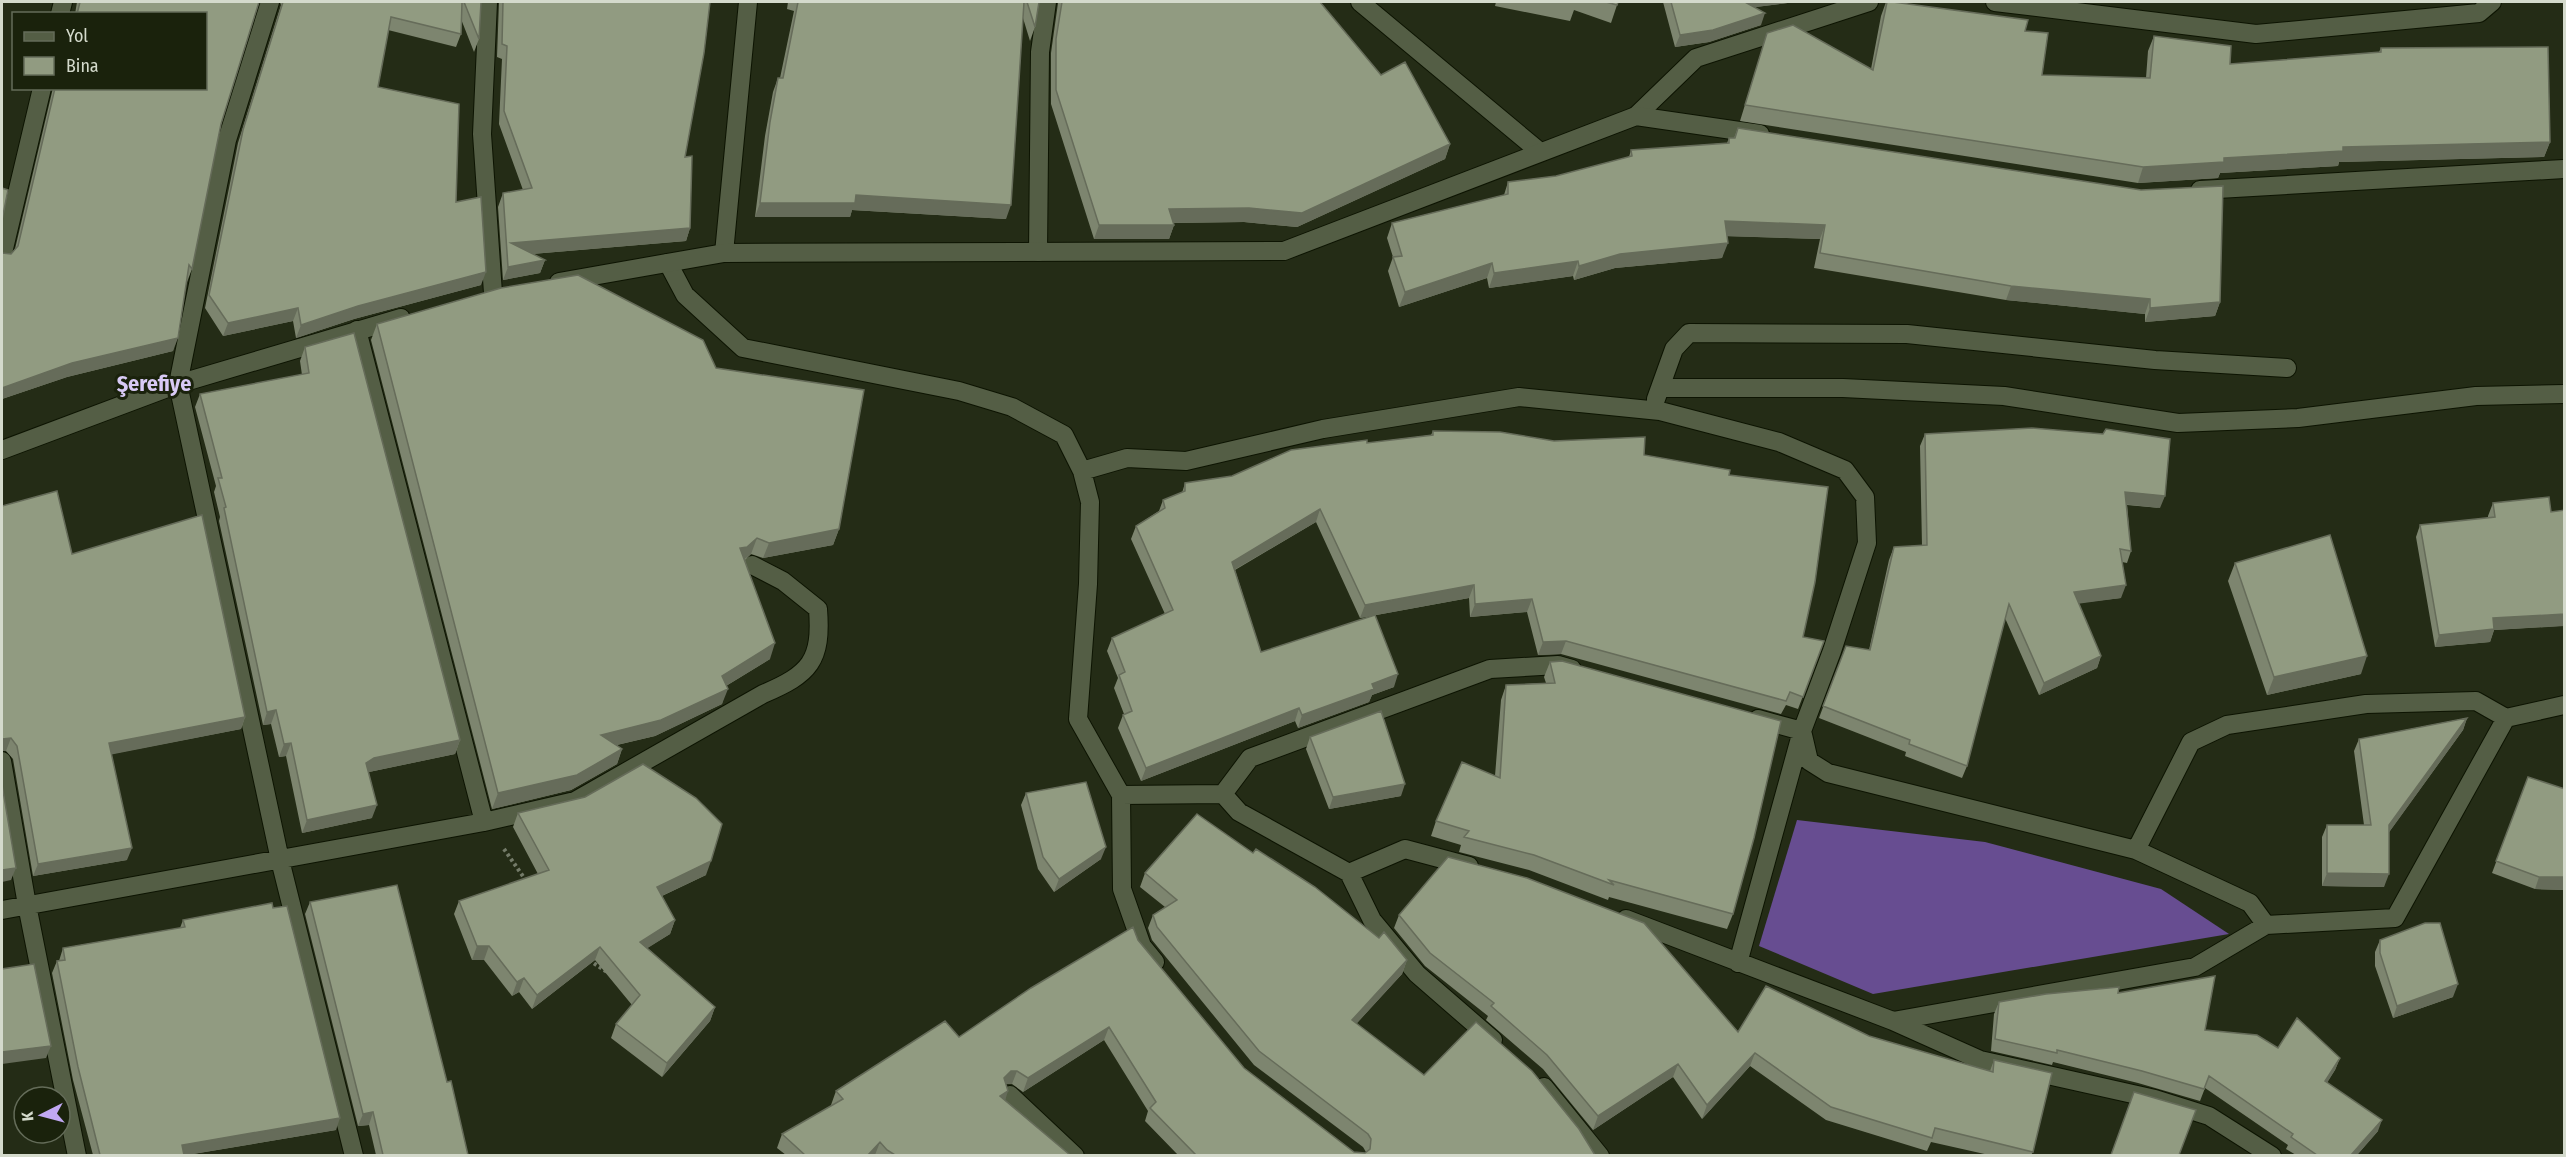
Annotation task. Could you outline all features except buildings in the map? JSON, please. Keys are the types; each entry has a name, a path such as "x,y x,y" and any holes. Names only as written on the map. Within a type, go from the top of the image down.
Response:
{"street":[{"path":"270,2 227,140 178,384 280,860 354,1155"},
{"path":"488,2 482,134 493,293"},
{"path":"724,253 748,2"},
{"path":"1038,252 1040,52 1047,2"},
{"path":"1360,2 1540,152"},
{"path":"540,285 724,253 1284,251 1636,116 1696,58 1869,2"},
{"path":"1995,2 2256,34 2479,13 2492,2"},
{"path":"2,257 42,90"},
{"path":"1636,116 1778,137"},
{"path":"2185,191 2565,169"},
{"path":"668,263 685,295 743,348 959,391 1012,407 1064,435 1082,471 1090,502 1088,584 1078,718 1121,795 1122,889 1142,946 1164,973"},
{"path":"470,299 516,289"},
{"path":"2,450 178,384 414,314"},
{"path":"357,330 484,822"},
{"path":"1653,410 1674,349 1689,333 1907,334 2155,360 2287,368"},
{"path":"1660,388 1843,388 2004,396 2178,423 2298,418 2476,396 2565,394"},
{"path":"1082,471 1126,458 1185,462 1323,429 1519,397 1653,410 1779,442 1845,470 1866,497 1868,543 1832,651 1802,731 1738,963"},
{"path":"2,910 484,822 575,801 763,694 790,682 812,663 820,637 818,609 783,581 752,565"},
{"path":"1223,794 1250,758 1490,669 1558,665 1591,674"},
{"path":"2136,850 2191,742 2227,724 2366,704 2476,701 2506,718 2565,705"},
{"path":"1736,713 1802,731"},
{"path":"1893,1020 2195,967 2266,925 2395,918 2506,718"},
{"path":"1802,731 1809,761 1828,773 2136,850 2250,903 2266,925"},
{"path":"2,760 27,905 77,1155"},
{"path":"1121,795 1223,794 1239,812 1349,873 1372,920 1417,974 1510,1055"},
{"path":"1349,873 1405,849 1482,870"},
{"path":"1611,914 1893,1020 1980,1060 2155,1099 2209,1116 2272,1155"},
{"path":"1535,1077 1600,1155"},
{"path":"1010,1095 1075,1155"}],"path":[{"path":"484,822 532,890"},
{"path":"587,959 606,973 615,975"}],"shaded area":[{"path":"1797,820 1985,842 2161,889 2229,934 1873,994 1759,946"}],"district":[{"name":"Şerefiye","path":"154,383"}]}
